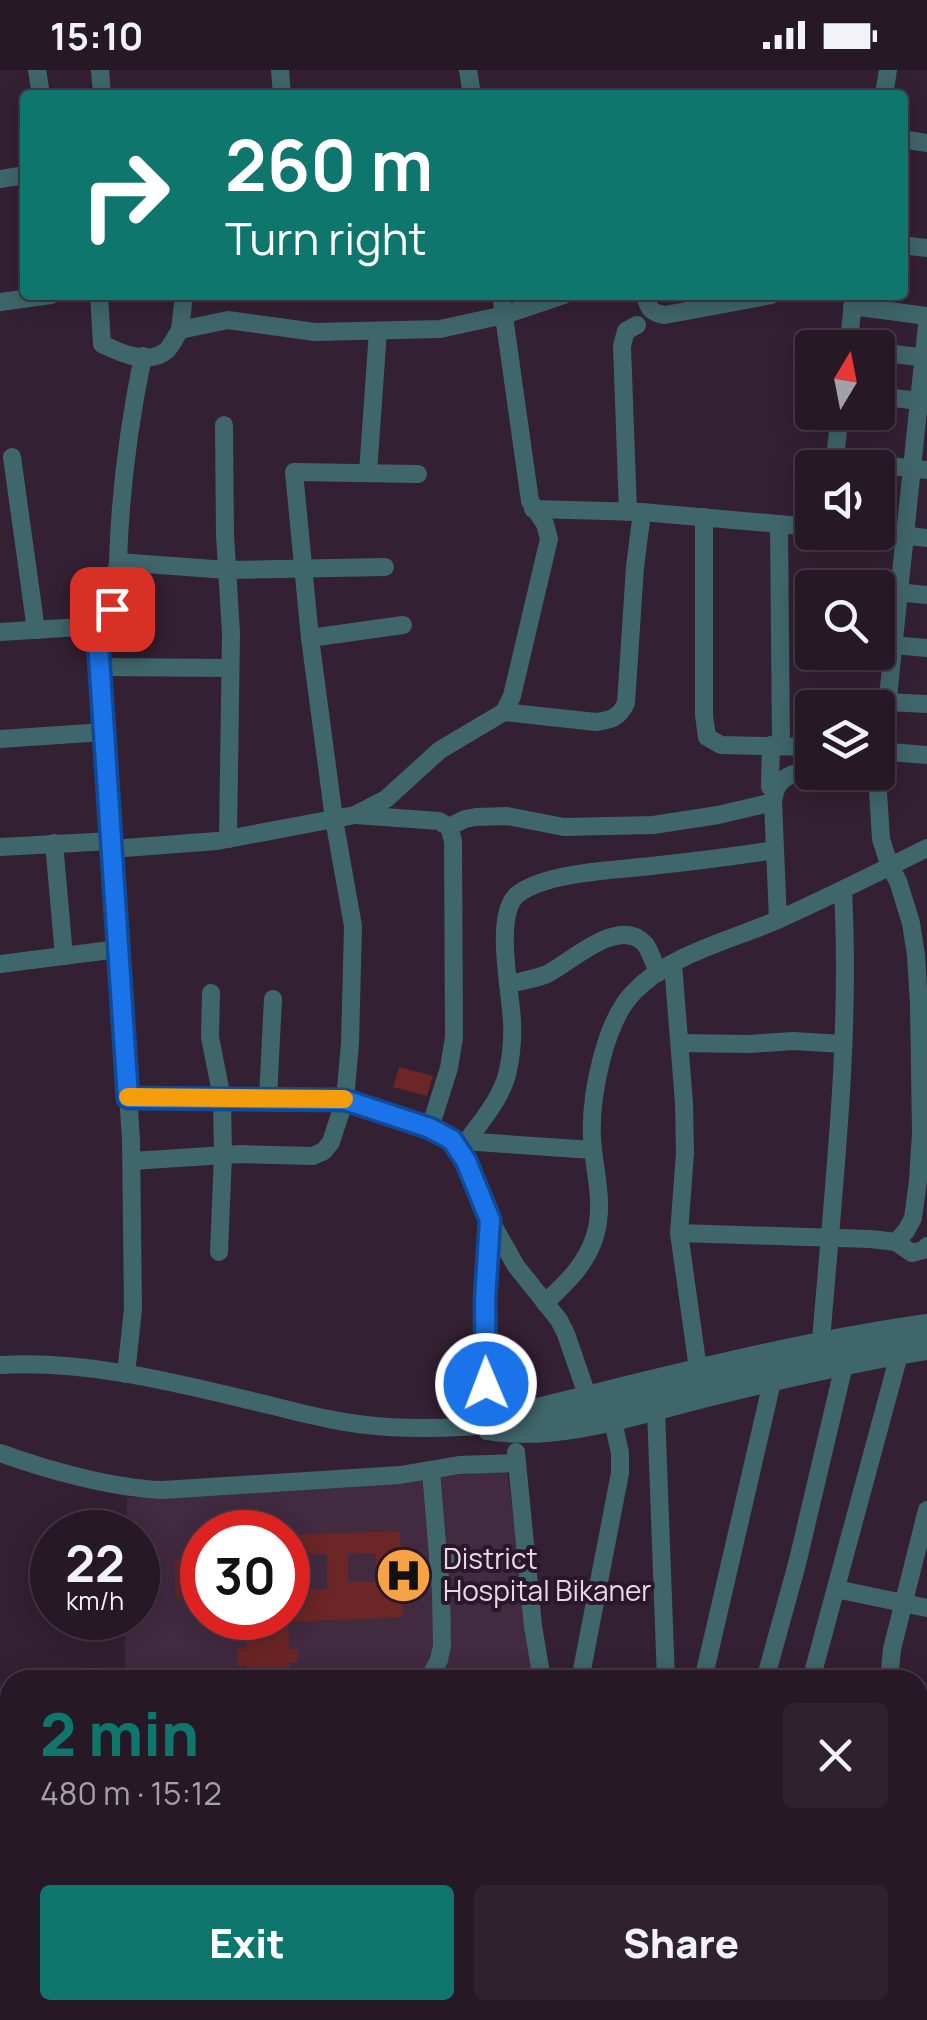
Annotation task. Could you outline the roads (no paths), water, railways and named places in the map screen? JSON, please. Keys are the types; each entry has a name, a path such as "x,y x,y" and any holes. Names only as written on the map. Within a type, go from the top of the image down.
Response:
{"street":[{"path":"99,300 102,344 128,356 166,352 180,330 183,300"},
{"path":"0,846 228,839 355,814 386,799 440,750 504,712 512,696 548,548 548,532 530,501 502,300"},
{"path":"180,330 228,320 315,332 440,329 504,316 550,300"},
{"path":"646,300 649,309 665,315 745,300"},
{"path":"850,330 853,300 927,316"},
{"path":"504,712 596,722 620,715 626,704 636,567 622,346 626,331 637,324"},
{"path":"895,618 904,536 919,469 927,326"},
{"path":"368,472 378,331"},
{"path":"895,354 925,357"},
{"path":"0,632 97,626 112,609 119,516 144,356"},
{"path":"895,398 922,402"},
{"path":"224,425 231,633 228,839"},
{"path":"12,457 36,630"},
{"path":"132,1162 223,1155 314,1156 331,1142 345,1100 353,926 310,638 294,472 418,474"},
{"path":"533,508 795,525"},
{"path":"704,518 705,730 712,742 721,744 795,746"},
{"path":"778,920 771,794 776,745 779,524"},
{"path":"895,535 927,538"},
{"path":"118,562 227,570 385,567"},
{"path":"897,592 927,595"},
{"path":"310,638 403,625"},
{"path":"97,626 132,1162 133,1310 126,1374"},
{"path":"895,645 927,648"},
{"path":"100,666 230,668"},
{"path":"895,702 927,704"},
{"path":"0,739 104,732"},
{"path":"895,753 927,756"},
{"path":"449,828 476,816 524,818 552,826 653,826 718,815 771,794 782,778 795,774"},
{"path":"879,790 881,839 911,923 920,1004 918,1180 913,1218 896,1242"},
{"path":"355,814 439,820 449,828 454,856 454,1037 449,1068 430,1128"},
{"path":"54,844 64,956"},
{"path":"545,1303 582,1264 594,1240 600,1208 592,1133 596,1092 614,1023 630,995 666,968 844,891 927,848"},
{"path":"460,1140 498,1096 506,1077 512,1025 505,927 510,902 519,893 587,872 774,850"},
{"path":"821,1341 841,1108 844,891"},
{"path":"509,984 546,974 590,946 623,936 644,943 666,968 680,1043 685,1153 679,1233 698,1368"},
{"path":"0,964 118,949"},
{"path":"211,993 210,1037 222,1098 219,1252"},
{"path":"268,1098 273,999"},
{"path":"680,1043 793,1040 843,1044"},
{"path":"128,1098 345,1100 460,1140 593,1150"},
{"path":"460,1140 490,1220 516,1266 559,1320 587,1395"},
{"path":"487,1420 484,1348 490,1220"},
{"path":"679,1233 896,1242 912,1252 927,1246"},
{"path":"461,1426 698,1368 927,1323"},
{"path":"461,1426 514,1436 550,1433 814,1357 927,1336"},
{"path":"0,1365 39,1363 106,1369 328,1420 390,1428 656,1410 844,1365 927,1351"},
{"path":"815,1670 899,1356"},
{"path":"768,1670 844,1365"},
{"path":"705,1670 772,1382"},
{"path":"656,1410 666,1670"},
{"path":"582,1670 620,1474 620,1452 608,1414"},
{"path":"514,1436 540,1670"},
{"path":"0,1453 110,1484 162,1490 291,1483 516,1462"},
{"path":"431,1471 442,1646 434,1670"},
{"path":"890,1670 927,1510"},
{"path":"438,1559 503,1561"},
{"path":"836,1588 927,1608"}],"place":[{"name":"District Hospital Bikaner","path":"404,1575"}]}
